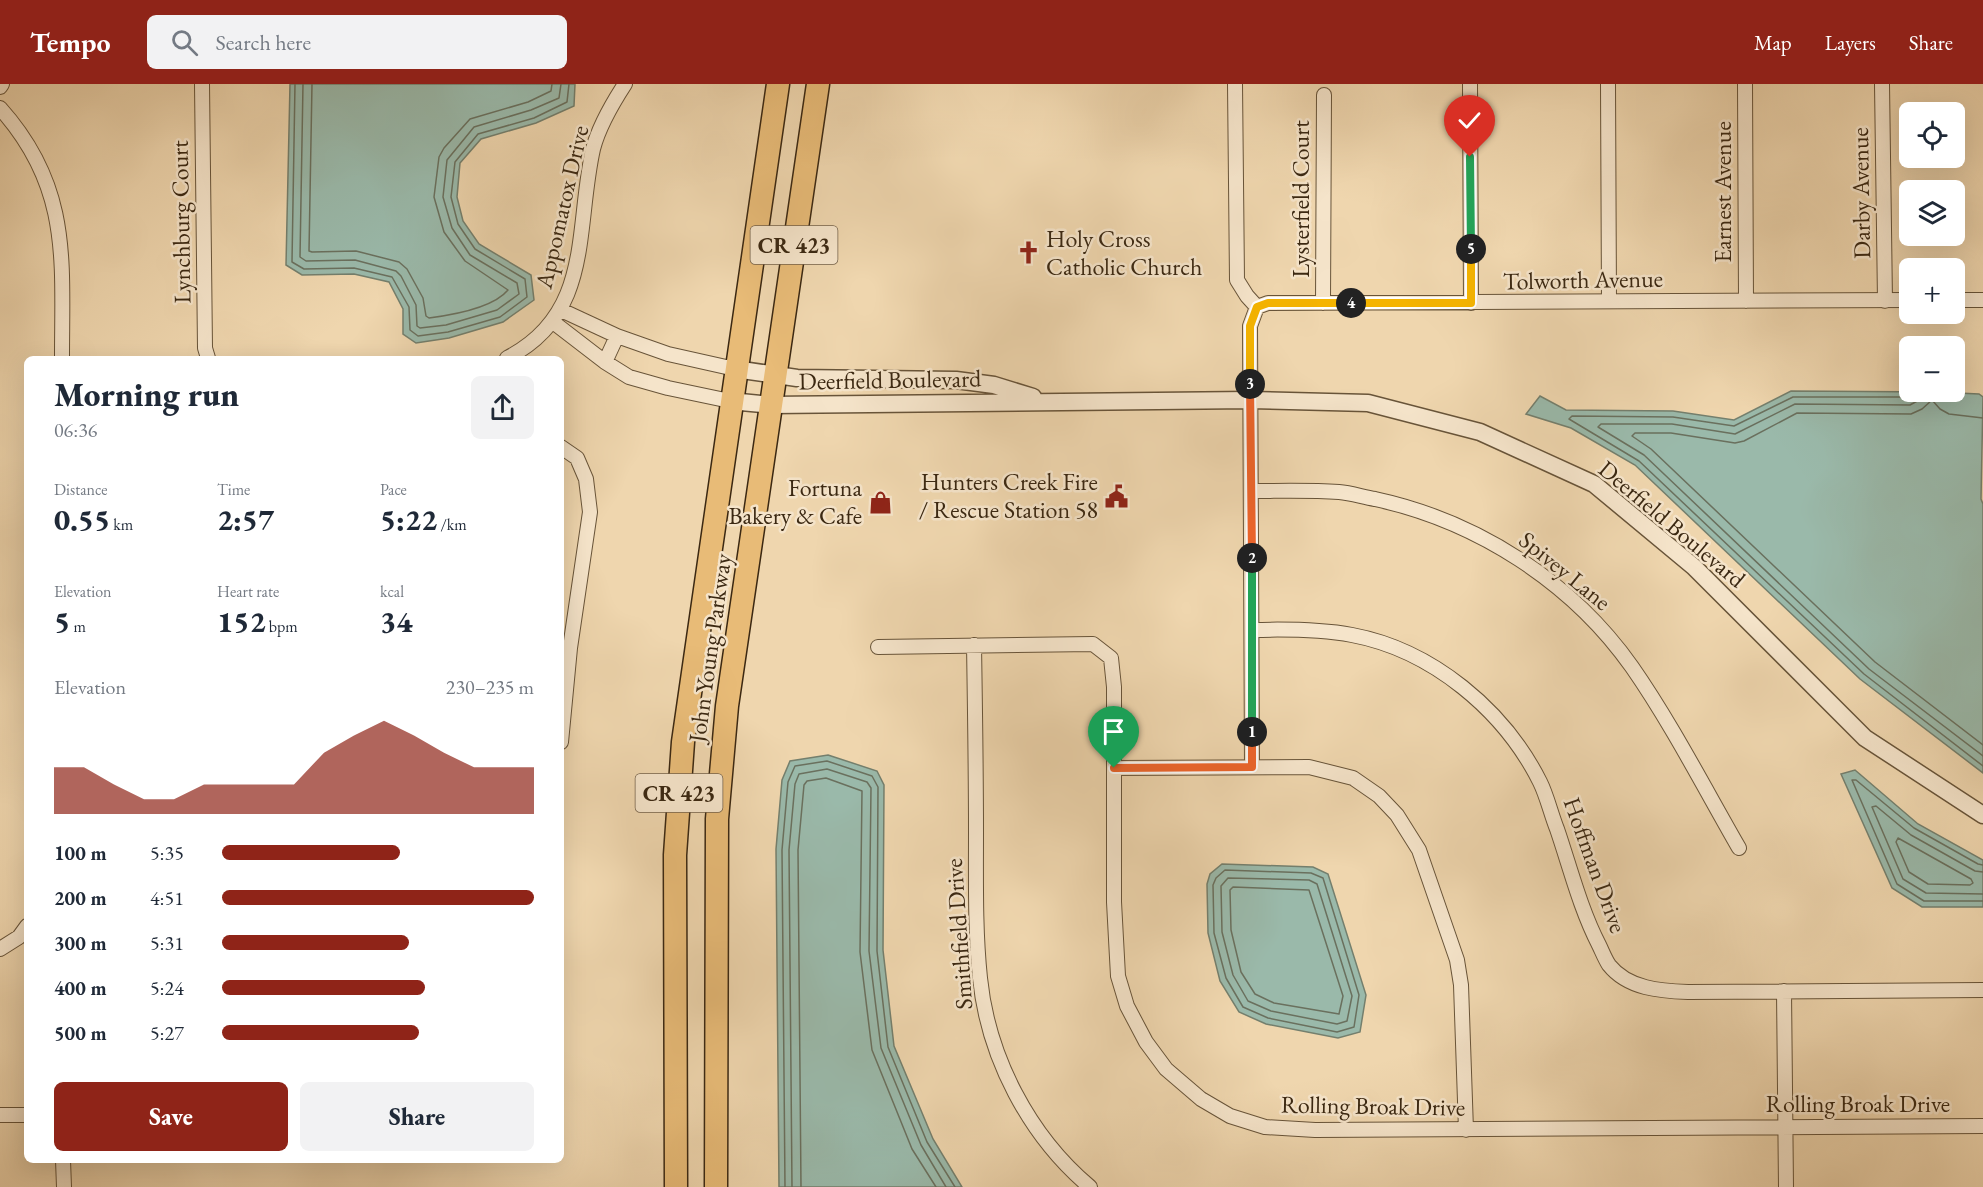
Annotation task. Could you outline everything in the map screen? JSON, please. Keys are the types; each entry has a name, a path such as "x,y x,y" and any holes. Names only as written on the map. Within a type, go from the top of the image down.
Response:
{"highway":[{"name":"John Young Parkway","path":"676,1187 675,855 683,742 730,401 778,84"},
{"name":"John Young Parkway","path":"716,1187 717,819 727,706 818,84"}],"street":[{"name":"Lynchburg Court","path":"202,84 205,348 207,356"},
{"name":"Appomatox Drive","path":"557,316 574,276 594,148 609,107 626,84"},
{"path":"1235,84 1238,280 1247,296 1257,307 1250,326 1252,767"},
{"path":"1470,84 1471,303"},
{"path":"1608,84 1610,302"},
{"name":"Earnest Avenue","path":"1745,84 1746,301"},
{"name":"Darby Avenue","path":"1882,84 1885,301"},
{"name":"Lysterfield Court","path":"1323,303 1324,95"},
{"path":"0,108 28,144 43,173 54,204 60,234 62,356"},
{"name":"Tolworth Avenue","path":"1257,307 1268,303 1899,300"},
{"path":"1965,300 1983,300"},
{"path":"557,316 668,354 735,369"},
{"path":"511,356 540,336 557,316"},
{"path":"557,316 605,362 629,377 730,401"},
{"path":"605,362 616,336"},
{"name":"Deerfield Boulevard","path":"735,369 797,378 956,380 994,385 1051,402"},
{"name":"Deerfield Boulevard","path":"730,401 771,405 1250,400 1368,403 1480,432 1594,484 1694,567 1865,738 1983,815"},
{"path":"564,449 578,458 586,479 590,512 566,647 564,685"},
{"name":"Spivey Lane","path":"1252,491 1340,492 1400,505 1444,519 1492,542 1534,570 1572,599 1632,667 1739,848"},
{"name":"Hoffman Drive","path":"1252,630 1305,628 1354,635 1393,647 1420,659 1455,682 1481,703 1506,729 1541,783 1589,926 1610,966 1633,984 1660,991 1983,990"},
{"name":"Rolling Broak Drive","path":"974,645 1093,644 1111,658 1114,687 1114,902 1118,976 1127,1006 1146,1042 1166,1069 1201,1099 1230,1116 1265,1127 1315,1130 1983,1126"},
{"path":"878,647 974,645"},
{"name":"Smithfield Drive","path":"974,645 976,925 980,980 990,1030 1012,1088 1041,1135 1090,1187"},
{"path":"1114,768 1309,767 1353,778 1379,796 1397,814 1419,850 1457,960 1461,985 1466,1130"},
{"path":"0,949 24,936"},
{"path":"1784,991 1785,1187"},
{"path":"0,1116 24,1115"},
{"path":"63,1163 64,1187"}],"water":[{"path":"290,84 575,84 574,106 536,123 481,139 460,163 457,197 463,221 479,244 531,275 534,300 503,322 449,338 416,343 403,334 403,309 389,282 354,274 302,275 286,265"},
{"path":"1791,391 1899,392 1899,402 1965,402 1965,393 1979,394 1983,397 1981,499 1983,504 1983,773 1860,679 1635,465 1571,428 1526,414 1540,396 1566,410 1673,411 1734,420"},
{"path":"828,755 877,771 884,785 883,950 894,1046 933,1139 962,1187 779,1187 776,849 782,780 790,761"},
{"path":"1855,770 1918,824 1983,860 1983,907 1922,907 1892,888 1841,774"},
{"path":"1222,864 1313,867 1328,874 1366,995 1360,1032 1338,1038 1266,1024 1239,1012 1220,981 1208,933 1207,884 1210,874"}],"place":[{"name":"Holy Cross Catholic Church","path":"1028,253"},
{"name":"Hunters Creek Fire / Rescue Station 58","path":"1116,496"},
{"name":"Fortuna Bakery & Cafe","path":"880,502"}],"route":[{"path":"1114,768 1252,767 1250,326 1253,314 1257,307 1268,303 1471,303 1470,157"}]}
